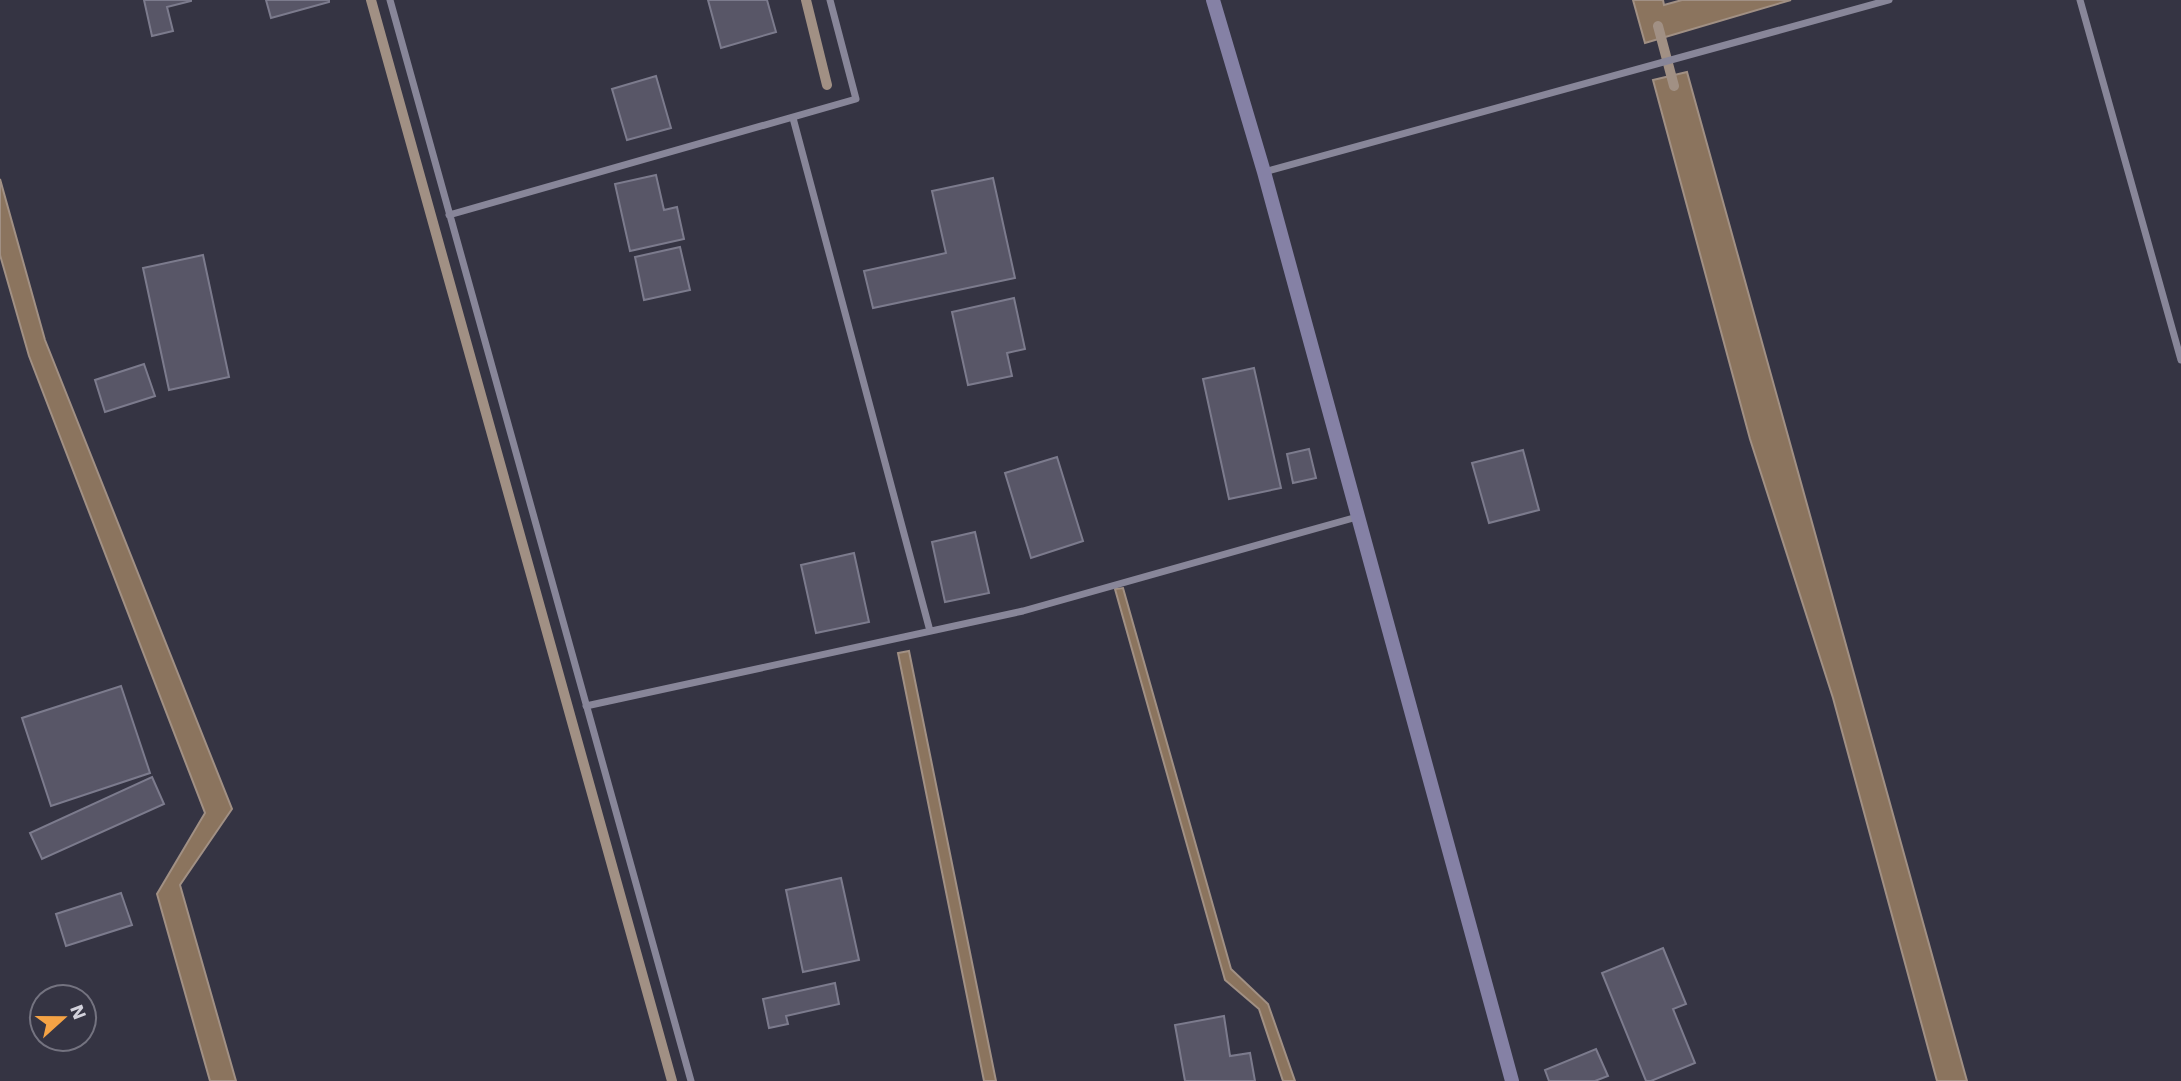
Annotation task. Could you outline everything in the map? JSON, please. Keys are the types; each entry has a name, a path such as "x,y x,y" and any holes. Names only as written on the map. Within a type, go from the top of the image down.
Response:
{"street":[{"path":"390,0 691,1081"},
{"path":"449,215 856,99 831,0"},
{"path":"1213,0 1264,172 1512,1081"},
{"path":"1264,172 1889,0"},
{"path":"2080,0 2181,360"},
{"path":"793,118 930,631"},
{"path":"586,706 1023,611 1357,517"}],"shaded area":[{"path":"1633,0 1663,0 1664,5 1682,0 1791,0 1645,43"},
{"path":"1687,72 1967,1081 1937,1081 1833,698 1750,439 1653,80"},
{"path":"0,179 45,340 232,809 180,885 236,1081 210,1081 157,894 205,813 29,356 0,255"},
{"path":"1123,588 1231,969 1268,1004 1295,1081 1283,1081 1259,1009 1225,980 1115,589"},
{"path":"909,651 996,1081 984,1081 898,653"}],"building":[{"path":"144,0 191,1 167,7 173,31 152,36"},
{"path":"266,0 329,0 329,2 271,18"},
{"path":"708,0 767,0 776,32 721,48"},
{"path":"656,76 671,128 627,140 612,89"},
{"path":"656,175 664,210 677,207 684,239 630,251 615,184"},
{"path":"993,178 1015,278 873,308 864,271 946,253 932,191"},
{"path":"680,247 690,290 644,300 635,257"},
{"path":"203,255 229,377 169,390 143,268"},
{"path":"1014,298 1025,349 1007,353 1012,376 968,385 952,312"},
{"path":"144,364 155,396 105,412 95,380"},
{"path":"1254,368 1281,488 1229,499 1203,379"},
{"path":"1309,449 1316,478 1293,483 1287,454"},
{"path":"1523,450 1539,510 1489,523 1472,463"},
{"path":"1057,457 1083,541 1031,558 1005,473"},
{"path":"975,532 989,593 945,602 932,542"},
{"path":"854,553 869,622 816,633 801,565"},
{"path":"121,686 150,773 51,806 22,718"},
{"path":"152,777 164,804 42,859 30,833"},
{"path":"841,878 859,960 803,972 786,890"},
{"path":"121,893 132,925 66,946 56,914"},
{"path":"1663,948 1686,1004 1673,1009 1695,1063 1646,1081 1602,973"},
{"path":"835,983 839,1004 786,1016 788,1024 769,1028 763,999"},
{"path":"1224,1016 1230,1056 1250,1053 1255,1081 1185,1081 1175,1025"},
{"path":"1596,1049 1608,1076 1595,1081 1549,1081 1545,1070"}],"waterway":[{"path":"371,0 672,1081"},
{"path":"806,0 827,85"},
{"path":"1658,26 1674,86"}]}
